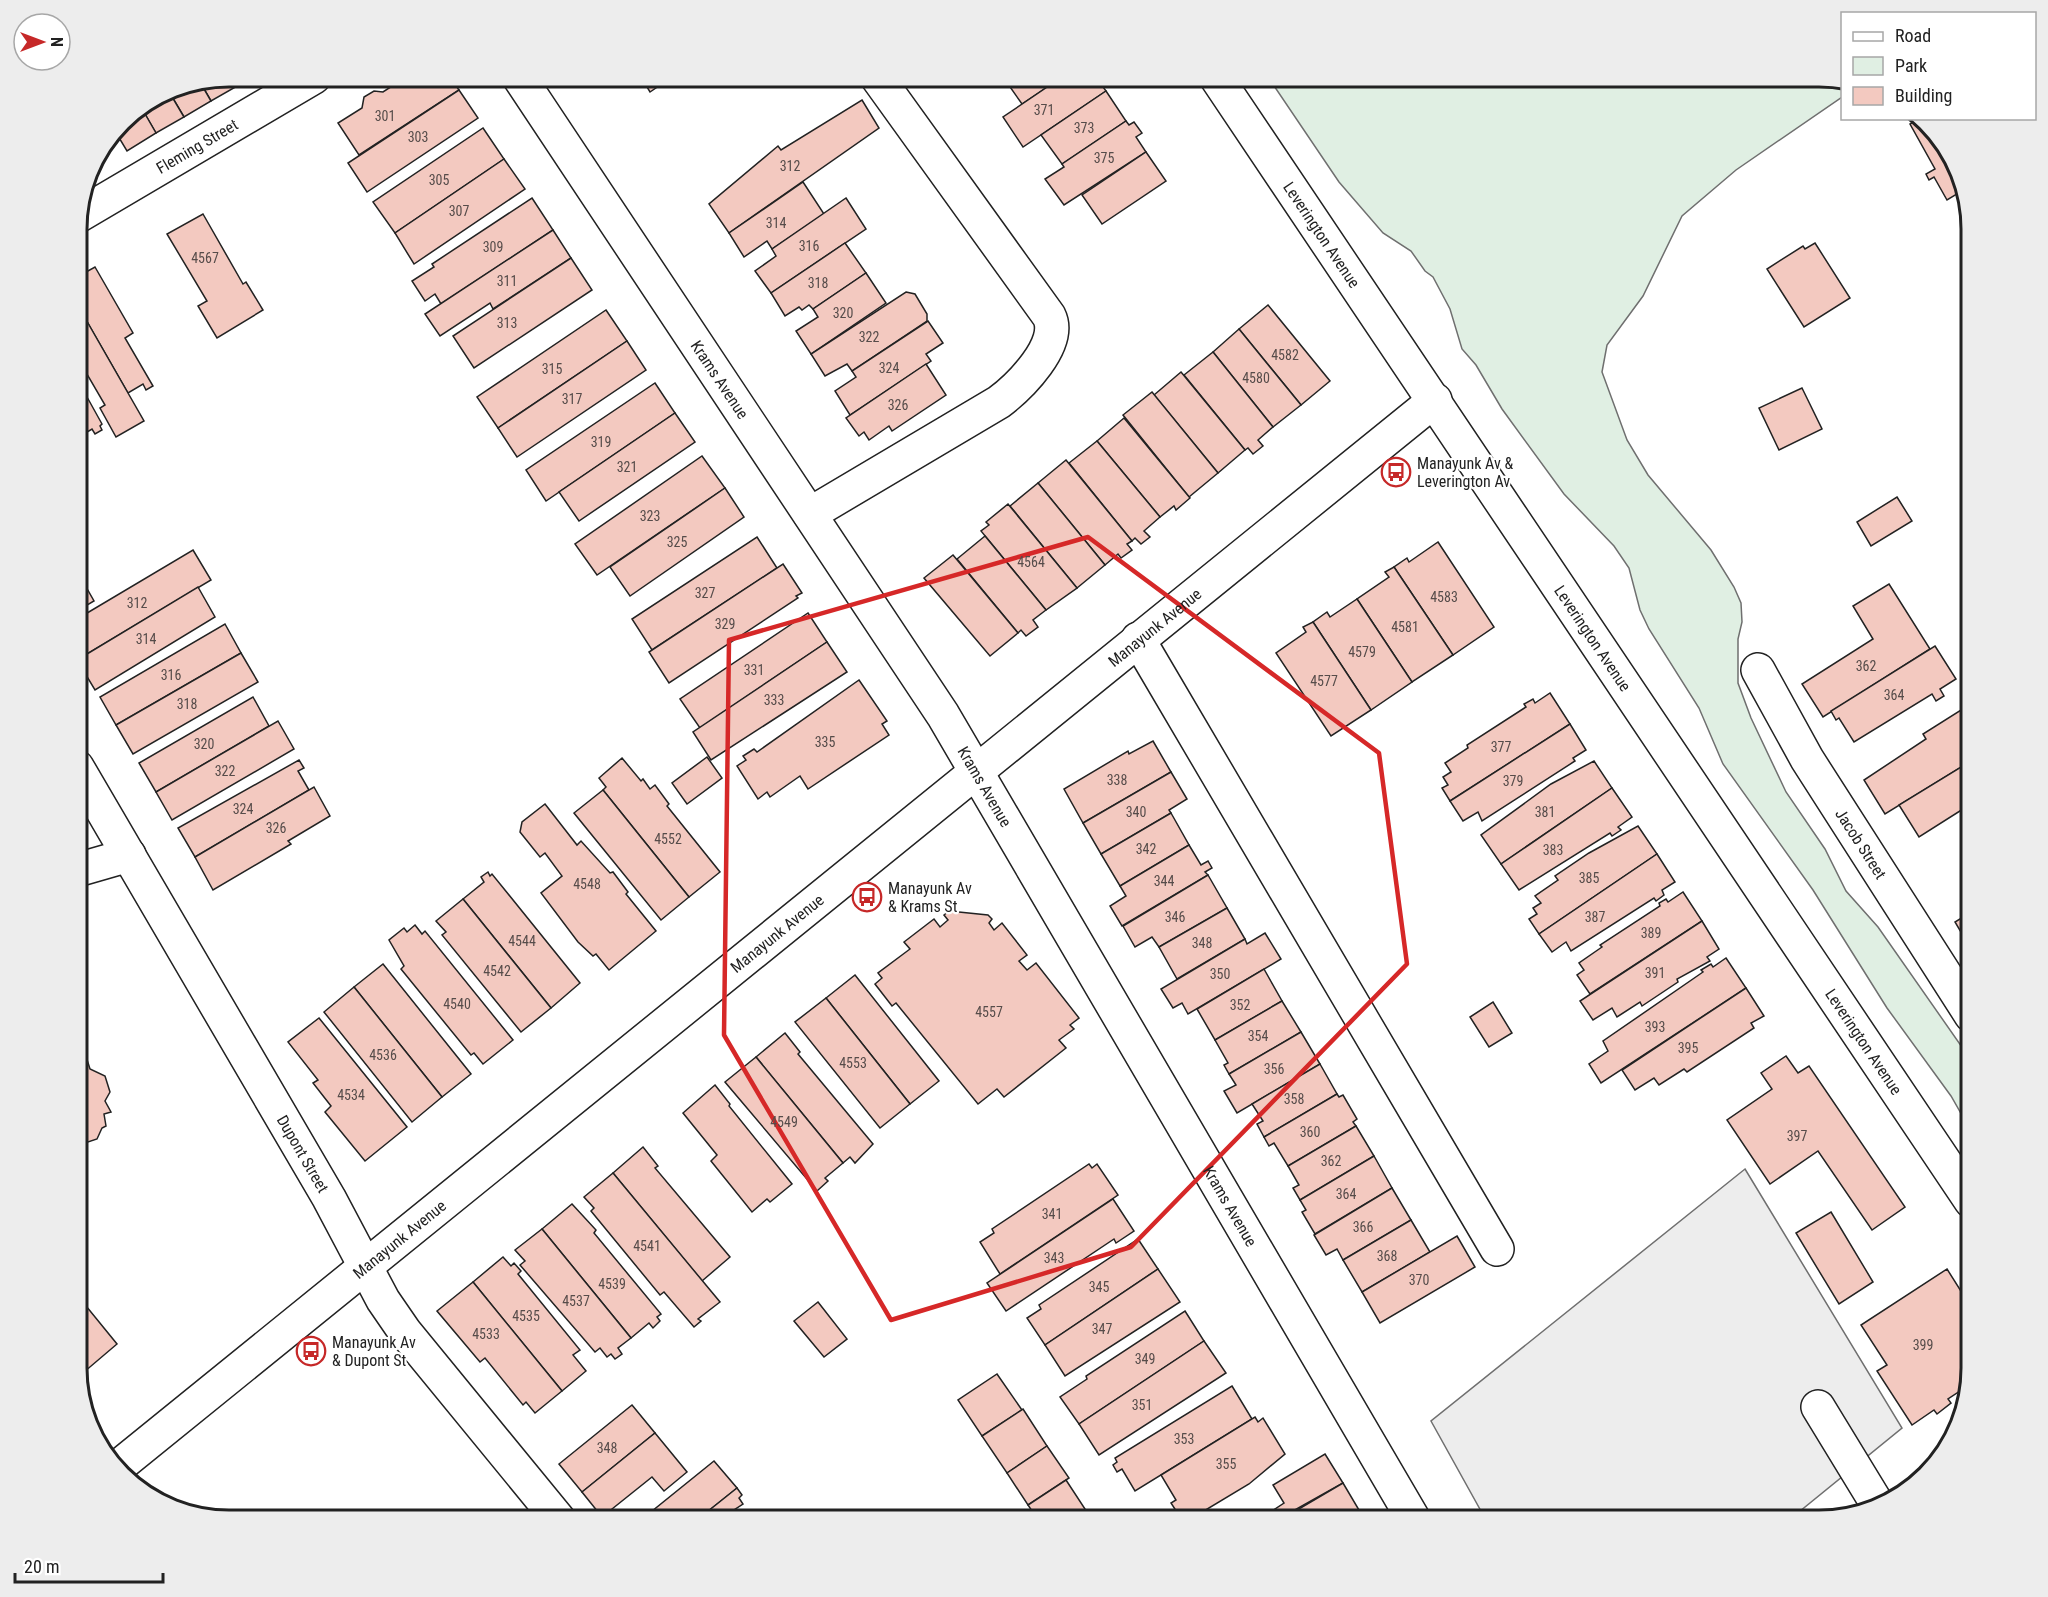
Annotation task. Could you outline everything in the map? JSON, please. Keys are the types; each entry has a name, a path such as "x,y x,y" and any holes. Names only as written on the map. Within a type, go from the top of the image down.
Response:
{"street":[{"name":"Fleming Street","path":"89,210 295,87"},
{"name":"Krams Avenue","path":"526,87 943,715 1408,1510"},
{"path":"810,514 999,402 1020,386 1048,345 1053,329 1049,316 885,87"},
{"name":"Leverington Avenue","path":"1223,87 1961,1186"},
{"name":"Manayunk Avenue","path":"123,1463 975,770 1435,400"},
{"path":"1138,639 1497,1249"},
{"name":"Jacob Street","path":"1758,670 1807,759 1961,999"},
{"name":"Dupont Street","path":"87,783 329,1198 364,1268 405,1332 550,1510"},
{"path":"87,867 129,855"},
{"path":"1818,1407 1874,1499"}],"highlighted area":[{"path":"1088,537 1379,753 1407,964 1131,1247 891,1320 724,1035 729,640"}],"green space":[{"path":"1275,87 1819,87 1841,89 1841,98 1736,170 1682,216 1643,296 1607,345 1602,372 1627,440 1648,475 1711,550 1734,587 1741,603 1742,622 1738,639 1738,683 1751,718 1786,792 1825,849 1846,891 1878,927 1961,1046 1961,1114 1951,1096 1887,1008 1813,890 1723,764 1699,708 1649,629 1640,610 1629,568 1614,546 1564,494 1502,409 1476,365 1462,349 1450,309 1433,277 1425,271 1411,251 1383,233 1339,182"}],"shaded area":[{"path":"1745,1169 1902,1428 1801,1510 1480,1510 1431,1421"}],"building":[{"path":"236,87 211,101 204,90"},
{"path":"391,87 457,87 459,90 359,155 338,123 362,108 364,97 374,91 383,92"},
{"path":"647,87 657,87 650,92"},
{"path":"1010,87 1047,87 1022,104"},
{"path":"1047,87 1103,87 1106,91 1023,147 1003,117"},
{"path":"204,90 211,101 184,117 173,99"},
{"path":"459,90 478,118 367,192 348,163"},
{"path":"1106,91 1126,121 1062,164 1041,135"},
{"path":"173,99 184,117 156,133 145,114"},
{"path":"862,100 879,128 729,233 709,204 778,146 781,150"},
{"path":"145,114 156,133 127,151 120,139"},
{"path":"1126,121 1129,125 1134,122 1142,133 1136,137 1146,152 1064,205 1045,179 1064,167 1062,164"},
{"path":"1912,123 1932,143 1946,166 1956,194 1947,200 1934,177 1929,180 1926,174 1935,169 1910,124"},
{"path":"483,128 504,159 395,233 373,202"},
{"path":"1146,152 1166,181 1102,224 1082,195"},
{"path":"504,159 525,189 414,264 395,233"},
{"path":"803,182 824,214 772,249 767,241 744,257 729,233"},
{"path":"532,198 553,230 441,304 435,294 425,301 412,281 434,267 432,264"},
{"path":"846,198 866,229 771,293 755,271 776,256 772,249"},
{"path":"203,214 243,284 246,282 263,310 217,338 198,306 207,301 167,234"},
{"path":"553,230 571,258 493,309 490,303 440,336 425,314"},
{"path":"845,243 866,273 813,309 809,305 802,310 799,307 785,316 771,293"},
{"path":"1815,243 1850,298 1804,327 1767,269 1803,246 1805,249"},
{"path":"571,258 592,290 474,368 453,336"},
{"path":"95,267 133,333 125,338 153,386 146,390 143,384 128,393 87,321 87,271"},
{"path":"866,273 886,303 811,354 796,331 818,317 813,309"},
{"path":"906,292 915,294 927,314 927,321 852,371 847,364 825,376 811,354"},
{"path":"1268,305 1330,381 1301,405 1239,329"},
{"path":"606,310 627,341 498,428 477,397"},
{"path":"87,321 144,421 116,437 100,408 105,405 87,374"},
{"path":"928,321 943,343 926,354 931,361 850,415 835,391 856,377 852,371"},
{"path":"1239,329 1301,405 1273,427 1213,352"},
{"path":"627,341 646,370 517,457 498,428"},
{"path":"1213,352 1273,427 1258,440 1263,446 1253,454 1248,448 1245,450 1184,375"},
{"path":"926,364 946,395 892,431 889,426 869,440 864,432 859,436 846,418"},
{"path":"1181,372 1245,450 1218,473 1154,395"},
{"path":"655,383 675,413 546,501 526,470"},
{"path":"1802,388 1822,429 1779,450 1759,408"},
{"path":"1152,392 1218,473 1189,497 1123,415"},
{"path":"87,397 102,424 100,426 102,430 95,434 92,429 87,432"},
{"path":"675,413 695,442 579,521 559,492"},
{"path":"1124,418 1190,498 1176,510 1174,506 1160,517 1097,441"},
{"path":"1097,441 1160,517 1144,531 1150,537 1141,544 1135,538 1132,541 1069,463"},
{"path":"702,456 725,488 597,575 575,544"},
{"path":"1066,460 1132,541 1127,544 1132,550 1121,558 1118,554 1105,565 1038,483"},
{"path":"1038,483 1105,565 1077,588 1010,506"},
{"path":"725,488 744,517 630,596 610,567"},
{"path":"1897,497 1912,521 1871,546 1857,522"},
{"path":"1008,504 1077,588 1046,610 981,531 989,525 986,522"},
{"path":"985,536 1046,610 1033,620 1038,627 1026,636 1021,630 1018,633 957,559"},
{"path":"757,537 777,568 652,650 632,619"},
{"path":"1438,542 1494,627 1453,655 1394,567 1407,558 1409,562"},
{"path":"193,550 211,580 87,654 87,613"},
{"path":"953,555 1018,633 990,656 924,578"},
{"path":"783,564 802,593 796,596 798,598 669,683 649,652"},
{"path":"1394,567 1453,655 1412,682 1357,599 1389,577 1385,572"},
{"path":"1889,584 1930,649 1823,717 1802,684 1873,639 1853,606"},
{"path":"198,587 215,617 95,690 87,677 87,654"},
{"path":"87,589 94,601 87,605"},
{"path":"1357,599 1412,682 1371,710 1313,622 1327,612 1330,617"},
{"path":"808,613 827,642 700,728 680,699"},
{"path":"1313,622 1371,710 1331,736 1276,653 1306,632 1303,627"},
{"path":"225,624 241,653 116,725 100,697"},
{"path":"827,642 847,672 711,760 693,732"},
{"path":"1935,646 1956,679 1940,689 1944,696 1936,701 1932,694 1854,742 1839,718 1836,720 1831,711"},
{"path":"241,653 258,682 133,754 116,725"},
{"path":"859,680 887,721 882,724 889,735 808,789 800,776 770,797 767,792 758,799 737,766 746,760 743,756 754,749 757,752"},
{"path":"1550,693 1570,724 1450,801 1442,788 1448,785 1443,777 1451,772 1445,763 1468,748 1467,745 1526,707 1524,704 1533,699 1535,703"},
{"path":"253,697 269,726 156,792 139,763"},
{"path":"1961,710 1961,767 1885,814 1864,780 1926,739 1923,734"},
{"path":"278,721 294,749 172,820 156,792"},
{"path":"1570,724 1586,750 1573,758 1575,761 1482,821 1478,812 1463,821 1450,801"},
{"path":"1153,741 1171,772 1083,823 1064,789 1128,751 1129,754"},
{"path":"707,757 722,778 687,804 672,783"},
{"path":"622,758 650,789 655,785 669,804 667,806 720,872 689,897 603,790 606,787 599,778"},
{"path":"299,760 304,768 298,771 309,790 195,857 178,828"},
{"path":"1594,761 1612,788 1501,864 1481,835 1551,784"},
{"path":"1961,767 1961,810 1919,837 1899,805"},
{"path":"1171,772 1187,799 1169,810 1171,813 1101,854 1083,823"},
{"path":"314,787 330,816 288,841 291,844 213,890 195,857"},
{"path":"1612,788 1632,817 1618,827 1621,830 1612,836 1610,833 1519,890 1501,864"},
{"path":"603,790 689,897 661,920 574,813"},
{"path":"545,804 577,845 581,841 610,873 613,872 628,892 626,894 656,931 609,970 596,954 593,956 578,942 541,893 562,876 545,853 540,857 520,832 522,822"},
{"path":"1171,813 1189,845 1120,886 1101,854"},
{"path":"1638,826 1657,854 1539,934 1529,919 1537,914 1533,908 1541,903 1535,896 1558,880 1555,876 1589,853"},
{"path":"1189,845 1201,865 1208,861 1212,868 1205,872 1208,875 1122,926 1110,906 1126,896 1120,886"},
{"path":"1657,854 1675,882 1662,890 1664,895 1656,901 1654,898 1571,951 1566,942 1552,952 1539,934"},
{"path":"488,872 490,876 492,874 580,983 551,1008 463,899 484,882 481,877"},
{"path":"1208,875 1227,908 1159,947 1152,937 1135,947 1123,926"},
{"path":"1683,892 1702,921 1590,994 1577,975 1584,970 1579,963 1602,947 1600,945 1660,906 1659,903 1666,899 1668,902"},
{"path":"463,899 551,1008 521,1032 442,935 446,932 436,921"},
{"path":"1227,908 1245,939 1177,979 1159,947"},
{"path":"949,911 988,915 992,919 989,923 994,930 1002,923 1027,955 1019,961 1027,970 1036,963 1079,1018 1070,1025 1074,1029 1059,1040 1066,1048 1004,1097 997,1089 978,1104 896,1003 892,1006 875,984 882,978 878,973 910,949 904,942 934,919 940,927 948,920 944,915"},
{"path":"1961,918 1961,932 1955,922"},
{"path":"1702,921 1719,949 1707,957 1710,961 1677,979 1678,982 1642,1006 1640,1002 1617,1017 1612,1008 1593,1020 1580,1001"},
{"path":"415,925 422,934 425,931 513,1040 483,1064 474,1053 471,1055 401,969 404,966 389,940 404,928 407,932"},
{"path":"1265,933 1281,959 1188,1014 1182,1003 1173,1008 1161,989 1245,939 1247,944"},
{"path":"1726,958 1746,988 1601,1083 1589,1064 1608,1051 1603,1041 1703,972 1701,970 1711,964 1713,967"},
{"path":"383,964 471,1074 442,1097 354,987"},
{"path":"1264,969 1282,1001 1215,1040 1197,1009"},
{"path":"855,975 939,1081 910,1104 826,998"},
{"path":"354,987 442,1097 412,1122 324,1012"},
{"path":"1746,988 1764,1016 1751,1023 1754,1028 1687,1072 1684,1069 1659,1085 1654,1078 1635,1090 1622,1070"},
{"path":"826,998 910,1104 880,1128 795,1022"},
{"path":"1282,1001 1301,1032 1229,1074 1224,1065 1228,1063 1215,1040"},
{"path":"1493,1002 1512,1033 1489,1047 1470,1017"},
{"path":"319,1018 407,1127 365,1161 325,1112 331,1106 313,1083 318,1080 288,1042"},
{"path":"1301,1032 1320,1064 1237,1113 1224,1091 1236,1085 1229,1074"},
{"path":"785,1033 800,1052 798,1054 873,1144 855,1163 850,1157 843,1163 756,1057"},
{"path":"1786,1056 1798,1073 1809,1066 1905,1207 1872,1230 1818,1151 1770,1184 1727,1120 1772,1089 1761,1073"},
{"path":"756,1057 843,1163 825,1178 828,1181 817,1191 725,1082"},
{"path":"87,1060 90,1069 105,1076 110,1092 105,1101 111,1112 104,1114 106,1126 102,1128 97,1139 87,1142"},
{"path":"1320,1064 1337,1094 1264,1137 1257,1124 1263,1121 1252,1104"},
{"path":"715,1085 730,1104 729,1106 792,1184 770,1202 767,1199 752,1212 711,1161 717,1155 683,1113"},
{"path":"1337,1094 1339,1097 1343,1095 1357,1119 1353,1122 1356,1126 1288,1166 1274,1143 1269,1146 1264,1137"},
{"path":"1356,1126 1374,1156 1300,1200 1293,1188 1299,1185 1288,1166"},
{"path":"643,1147 658,1166 655,1168 730,1257 702,1281 613,1173"},
{"path":"1374,1156 1392,1188 1315,1234 1302,1212 1306,1210 1300,1200"},
{"path":"1089,1164 1092,1168 1097,1164 1118,1195 1000,1274 980,1242 994,1233 992,1229"},
{"path":"613,1173 720,1302 698,1319 701,1321 694,1327 664,1292 660,1295 591,1211 594,1208 584,1197"},
{"path":"1392,1188 1411,1220 1343,1260 1337,1249 1326,1255 1314,1235"},
{"path":"1113,1199 1134,1231 1116,1243 1114,1239 1006,1311 987,1283"},
{"path":"572,1204 596,1230 594,1233 661,1314 657,1317 660,1321 653,1328 649,1323 631,1338 542,1229"},
{"path":"1831,1212 1873,1282 1839,1304 1796,1233"},
{"path":"1411,1220 1430,1252 1362,1292 1343,1260"},
{"path":"542,1229 631,1338 618,1348 622,1354 615,1359 611,1354 607,1357 600,1348 595,1352 520,1265 525,1261 515,1250"},
{"path":"1457,1236 1475,1267 1380,1323 1362,1292"},
{"path":"1138,1239 1158,1269 1045,1345 1027,1318 1041,1309 1039,1305"},
{"path":"503,1257 511,1266 514,1263 521,1271 518,1274 580,1350 573,1355 586,1371 562,1391 473,1282"},
{"path":"1158,1269 1180,1302 1065,1376 1045,1345"},
{"path":"1947,1269 1961,1291 1960,1386 1959,1392 1948,1399 1951,1403 1937,1414 1934,1410 1912,1425 1877,1371 1887,1365 1861,1325"},
{"path":"473,1282 562,1391 535,1413 526,1402 523,1405 485,1358 480,1362 437,1311"},
{"path":"818,1302 847,1339 824,1357 794,1321"},
{"path":"87,1307 117,1344 87,1370"},
{"path":"1185,1311 1204,1341 1079,1424 1060,1397 1087,1379 1086,1376"},
{"path":"1204,1341 1226,1373 1099,1455 1079,1424"},
{"path":"997,1374 1022,1410 982,1436 958,1400"},
{"path":"1232,1386 1252,1419 1135,1491 1122,1469 1117,1472 1113,1465 1117,1462 1115,1458"},
{"path":"632,1405 655,1433 582,1492 559,1464"},
{"path":"1023,1409 1047,1446 1007,1473 982,1436"},
{"path":"1255,1417 1258,1422 1263,1418 1285,1454 1249,1484 1206,1510 1176,1510 1171,1503 1176,1500 1161,1475"},
{"path":"655,1433 687,1472 664,1491 652,1477 611,1510 596,1510 582,1492"},
{"path":"1047,1446 1069,1478 1028,1505 1007,1473"},
{"path":"1325,1454 1343,1483 1295,1510 1274,1510 1284,1503 1273,1485"},
{"path":"714,1461 737,1488 710,1510 653,1510"},
{"path":"1066,1480 1086,1510 1031,1510 1028,1505"},
{"path":"1343,1483 1359,1510 1297,1510"},
{"path":"737,1488 742,1495 739,1498 743,1504 734,1510 710,1510"}],"place":[{"name":"Manayunk Av & Leverington Av","path":"1396,472"},
{"name":"Manayunk Av & Krams St","path":"867,897"},
{"name":"Manayunk Av & Dupont St","path":"311,1351"}]}
